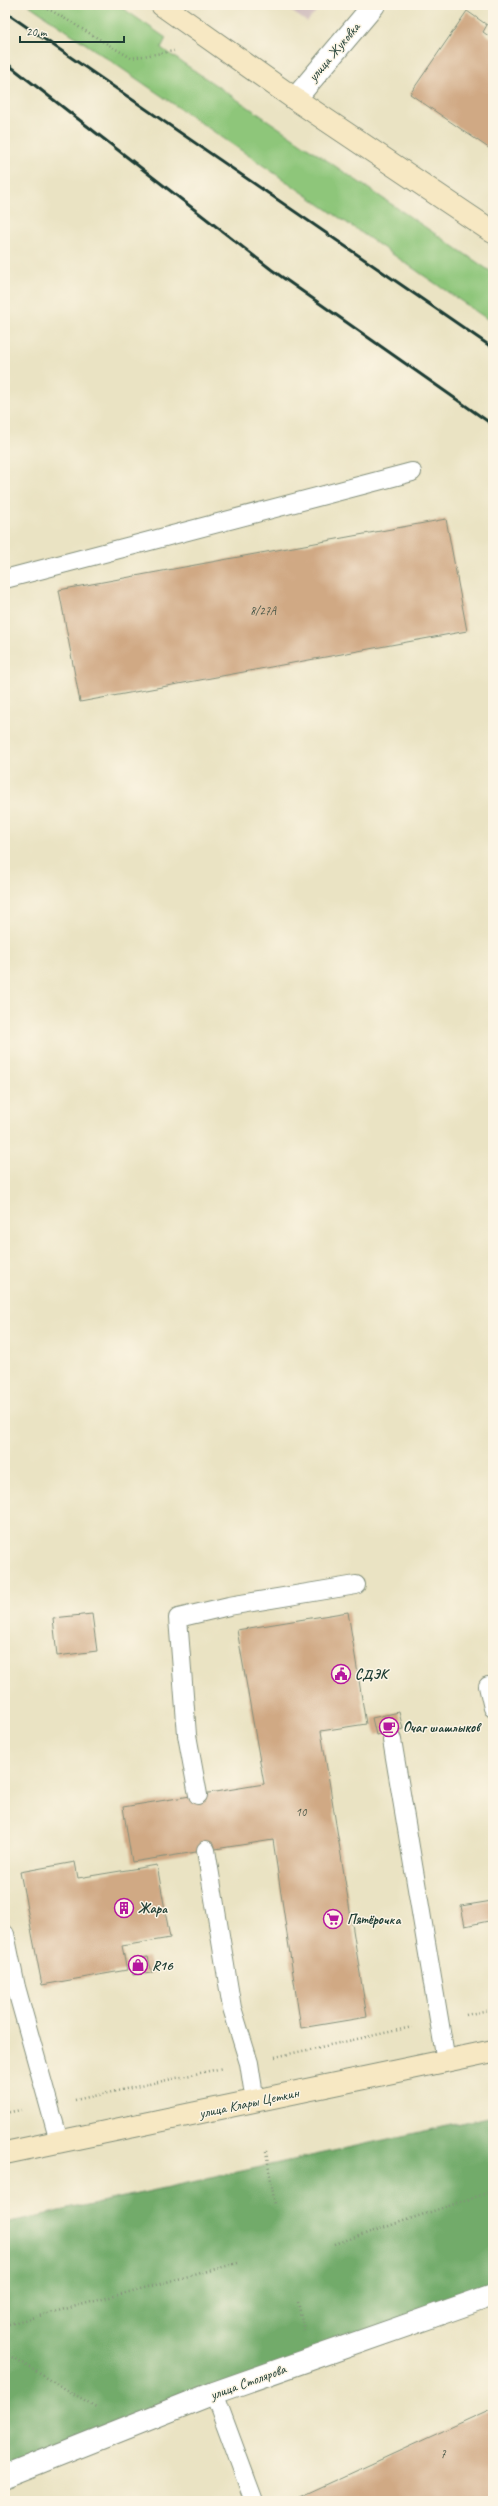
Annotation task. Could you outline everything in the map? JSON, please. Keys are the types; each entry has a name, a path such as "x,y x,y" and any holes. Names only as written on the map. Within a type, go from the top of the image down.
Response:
{"main road":[{"path":"162,5 295,99 493,232"},
{"name":"улица Клары Цеткин","path":"5,2153 493,2051"}],"street":[{"name":"улица Жуковка","path":"295,99 374,5"},
{"name":"улица Столярова","path":"5,2476 214,2393 493,2297"}],"lane":[{"path":"5,579 412,472"},
{"path":"198,1795 187,1734 178,1618 229,1606 356,1585"},
{"path":"488,1686 493,1708"},
{"path":"392,1740 446,2061"},
{"path":"206,1850 232,2008 249,2062 254,2102"},
{"path":"5,1934 16,1987 59,2142"},
{"path":"214,2393 254,2501"}],"path":[{"path":"36,5 52,11 131,58 176,50"},
{"path":"266,2151 276,2205"},
{"path":"335,2244 493,2191"},
{"path":"5,2325 238,2263"},
{"path":"5,2353 129,2427"}],"shaded area":[{"path":"282,5 322,5 307,22"}],"green space":[{"path":"29,5 118,5 166,38 161,48 493,273 493,323"},
{"path":"493,2116 493,2281 310,2360 5,2469 5,2223"}],"building":[{"path":"467,11 487,25 483,32 493,39 493,151 410,94"},
{"path":"5,488 9,504 5,505"},
{"path":"446,519 467,631 80,702 59,590"},
{"path":"348,1612 366,1724 321,1731 367,2017 301,2028 273,1840 132,1862 123,1807 264,1784 237,1630"},
{"path":"92,1614 97,1651 57,1656 53,1618"},
{"path":"399,1712 403,1729 376,1735 372,1718"},
{"path":"75,1862 78,1878 157,1865 170,1938 122,1946 127,1970 42,1985 20,1872"},
{"path":"492,1901 493,1920 465,1926 461,1906"},
{"path":"148,1957 152,1973 133,1975 130,1960"},
{"path":"493,2408 493,2501 296,2501 295,2499"}],"railway":[{"path":"5,12 493,348"},
{"path":"5,62 272,270 493,425"}],"place":[{"name":"СДЭК","path":"341,1674"},
{"name":"Очаг шашлыков","path":"389,1727"},
{"name":"Жара","path":"124,1908"},
{"name":"Пятёрочка","path":"333,1919"},
{"name":"R16","path":"138,1965"}]}
